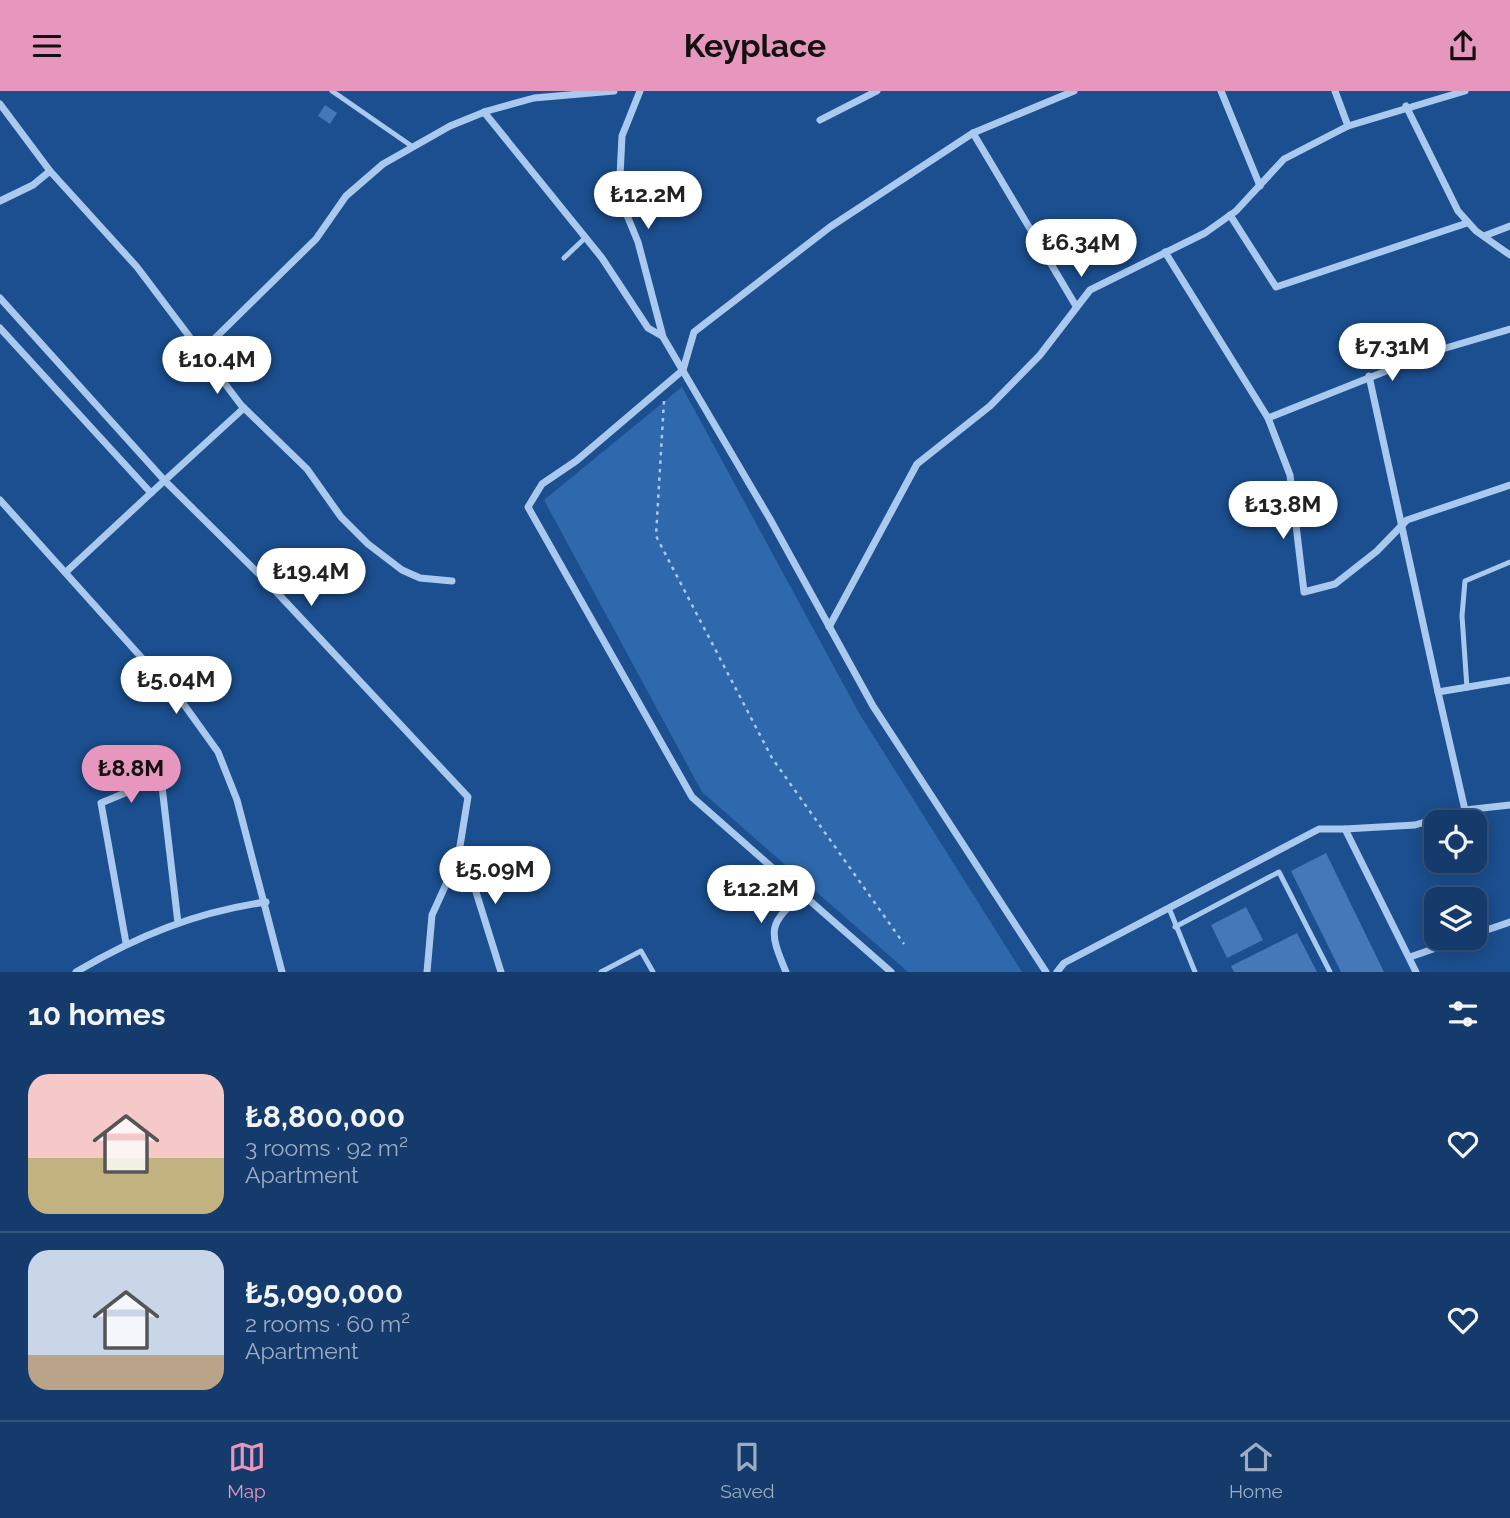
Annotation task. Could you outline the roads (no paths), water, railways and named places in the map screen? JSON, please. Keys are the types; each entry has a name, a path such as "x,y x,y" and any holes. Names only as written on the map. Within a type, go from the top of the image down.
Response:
{"street":[{"path":"202,352 316,240 346,196 362,180 413,147 450,126 484,112 534,98 614,91"},
{"path":"640,91 622,136 619,196 638,242 663,337 873,706 1046,972"},
{"path":"820,120 877,91"},
{"path":"891,972 692,797 528,507 542,484 576,461 683,370 694,332 830,227 972,133 1074,91"},
{"path":"1221,91 1260,185"},
{"path":"1335,91 1348,126"},
{"path":"830,627 917,464 990,406 1040,355 1090,290 1205,233 1230,215 1284,159 1348,126 1406,106 1465,91"},
{"path":"0,104 50,171 137,267 244,408 307,469 341,517 368,544 402,570 421,579 452,581"},
{"path":"1406,106 1466,223 1510,255"},
{"path":"484,112 585,238 648,328 663,337"},
{"path":"972,133 1076,306"},
{"path":"0,201 33,185 50,171"},
{"path":"1230,215 1276,287 1466,223"},
{"path":"1484,236 1510,226"},
{"path":"1165,252 1268,418 1290,475 1304,592 1335,584 1377,551 1407,520 1510,485"},
{"path":"0,298 165,481 269,584 461,786 468,797 458,858 432,915 426,972"},
{"path":"0,328 152,493"},
{"path":"1268,418 1439,350 1510,329"},
{"path":"1369,376 1465,810 1510,805"},
{"path":"66,572 244,408"},
{"path":"0,500 185,706 218,752 237,800 266,902 282,972"},
{"path":"1438,692 1510,680"},
{"path":"126,943 101,803 160,778 178,923"},
{"path":"1057,972 1064,963 1319,829 1415,825 1424,822"},
{"path":"1345,829 1416,972"},
{"path":"458,858 471,876 501,972"},
{"path":"786,972 772,939 775,924 783,912 804,893"},
{"path":"76,972 126,943 178,923 220,909 266,902"},
{"path":"1487,930 1510,922"},
{"path":"1410,957 1430,950"}],"lane":[{"path":"332,91 413,147"},
{"path":"564,258 585,238"},
{"path":"1467,688 1462,616 1465,580 1510,562"},
{"path":"1175,927 1279,872 1330,972"},
{"path":"1169,908 1195,972"},
{"path":"601,972 642,950 653,972"}]}
